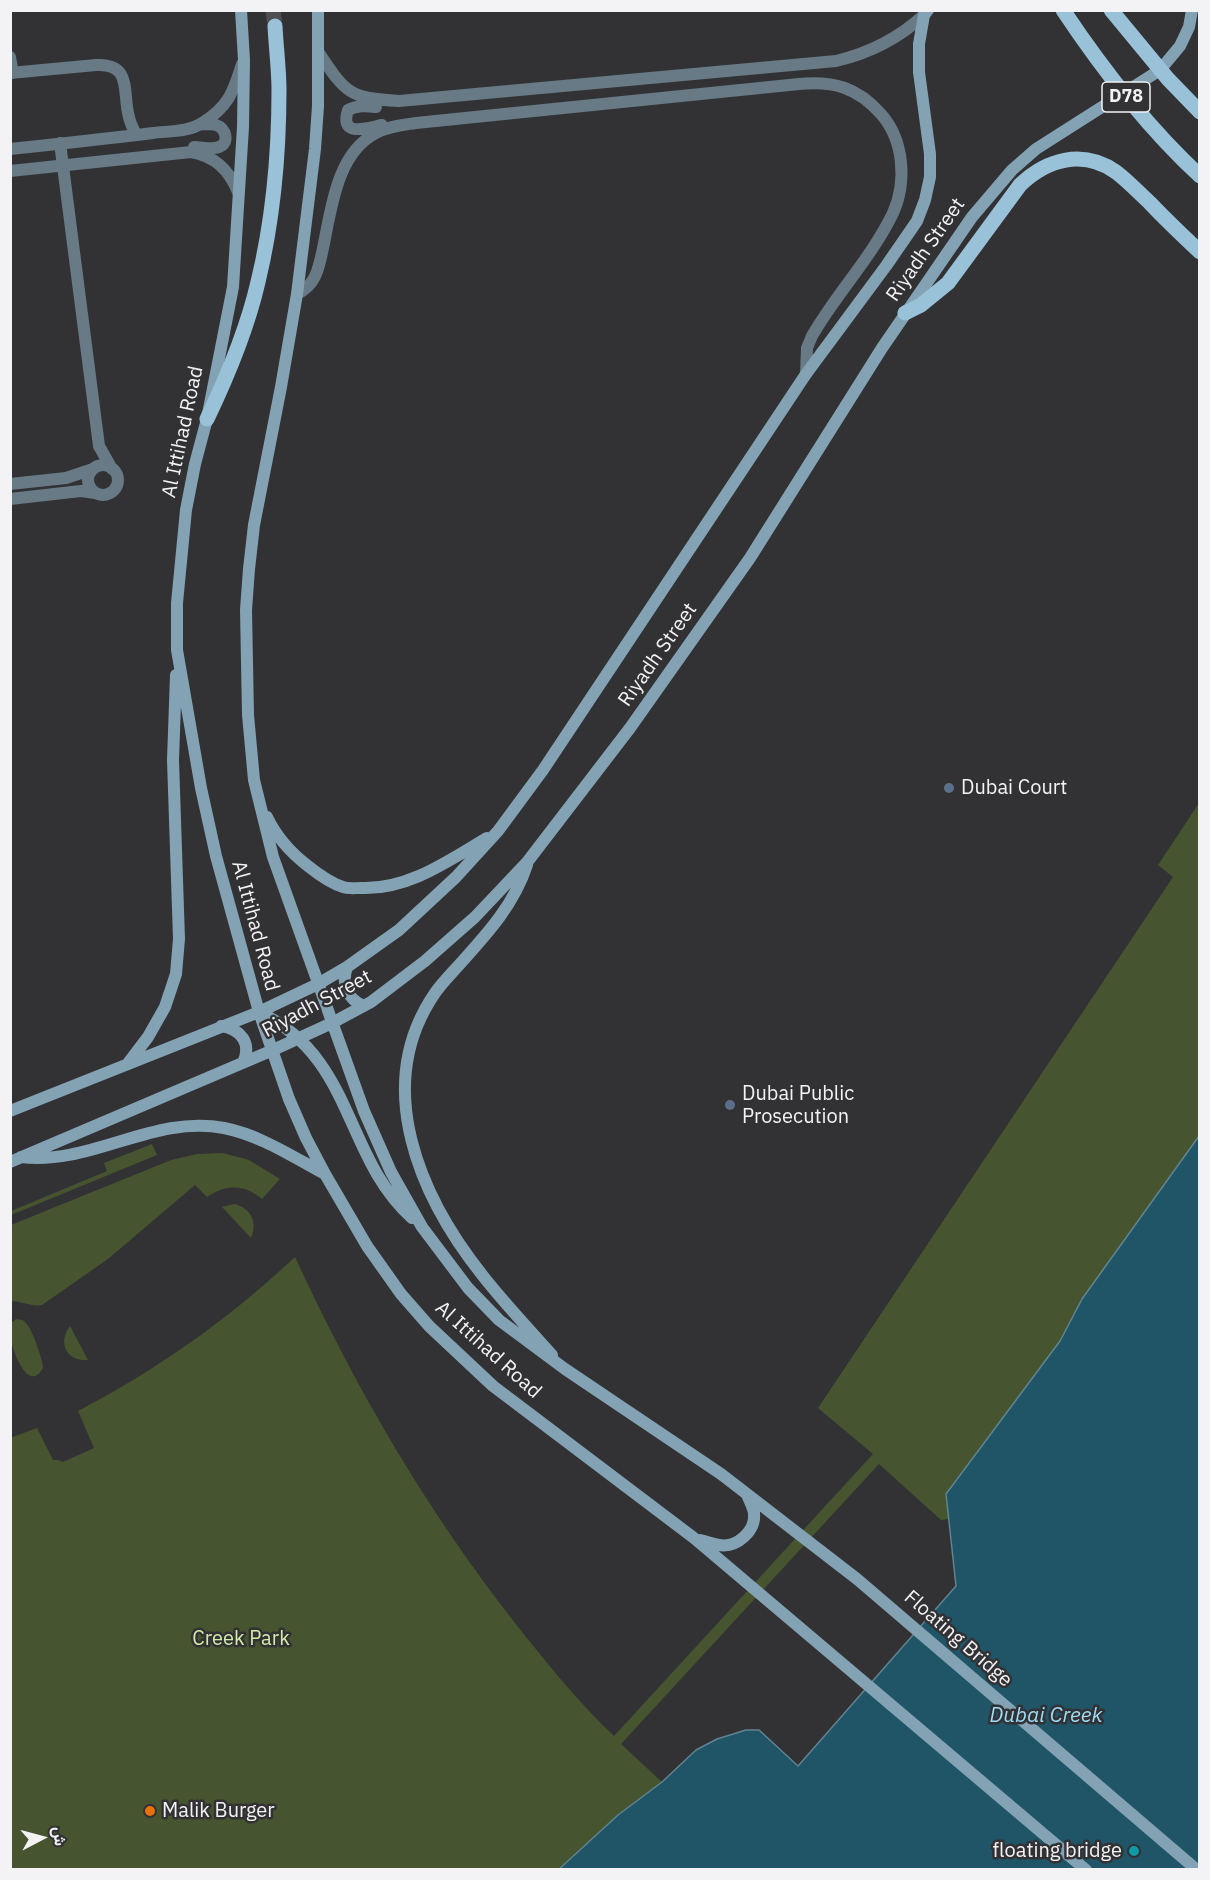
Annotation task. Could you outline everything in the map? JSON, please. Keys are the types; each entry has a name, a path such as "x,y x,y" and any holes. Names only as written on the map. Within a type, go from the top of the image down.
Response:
{"main road":[{"name":"Al Ittihad Road","path":"241,10 244,60 243,127 233,287 184,522 177,603 177,650 201,788 216,856 258,1012 289,1099 325,1174 367,1246 401,1294 454,1351 493,1386 694,1538 1086,1869"},
{"name":"Al Ittihad Road","path":"318,10 319,53 315,149 297,294 254,525 246,610 248,716 258,800 273,857 364,1111 391,1172 422,1227 468,1288 499,1320 565,1369 747,1493 857,1579"},
{"name":"D78","path":"1063,10 1110,78 1149,124 1200,176"},
{"name":"D78","path":"1111,10 1200,112"},
{"name":"Riyadh Street","path":"15,1159 332,1023 364,1006 433,954 475,917 528,861 630,728 750,558 905,313 972,217 1012,170 1054,136 1160,70 1180,46 1189,27 1192,10"},
{"name":"Riyadh Street","path":"11,1111 258,1012 318,984 347,967 399,930 456,878 498,831 543,770 806,374 917,221 930,177 930,154 919,72 919,44 926,13"},
{"path":"207,419 228,375 245,328 258,281 269,218 276,154 279,90 275,26"},
{"path":"905,313 935,295 948,284 1020,185 1034,172 1050,164 1068,160 1087,160 1114,171 1200,252"},
{"path":"129,1063 148,1037 165,1007 176,974 179,939 173,760 177,650"},
{"path":"258,800 269,823 290,849 322,877 344,888 369,889 419,877 498,831"},
{"path":"528,861 521,884 504,913 436,991 423,1012 410,1048 405,1074 404,1101 408,1128 424,1180 457,1239 507,1306 565,1369"},
{"path":"347,967 344,979 346,990 354,1000 364,1006"},
{"path":"258,1012 273,1019 299,1038 317,1058 331,1080 390,1195 422,1227"},
{"path":"221,1026 238,1031 244,1038 247,1046 243,1063"},
{"path":"15,1159 81,1154 164,1130 198,1126 224,1128 267,1143 325,1174"},
{"path":"694,1538 722,1546 736,1543 746,1535 752,1527 754,1514 747,1493"},
{"name":"Floating Bridge","path":"857,1579 1197,1869"}],"street":[{"path":"319,53 339,83 352,93 364,98 399,101 836,61 875,49 909,29 926,13"},
{"path":"10,57 12,73 96,65 116,68 123,79 128,117 136,135"},
{"path":"10,149 190,128 201,124 218,111 233,93 244,60"},
{"path":"399,101 387,108 364,106 351,108 346,118 349,127 353,129 398,125 817,83 835,84 854,91 873,105 888,122 897,144 902,166 900,189 893,212 879,237 812,336 806,361 806,374"},
{"path":"177,152 186,147 217,148 222,146 226,134 223,129 218,125 201,124"},
{"path":"297,294 309,286 317,274 334,197 345,166 352,154 375,133 398,125"},
{"path":"60,143 99,446 93,469 89,474 89,484 95,493"},
{"path":"10,171 177,152 198,153 225,168 238,192"},
{"path":"10,499 81,491 108,494 114,489 117,476 99,446"},
{"path":"10,483 66,478 103,465 112,469"}],"green space":[{"name":"Creek Park","path":"1199,803 1199,1136 1060,1341 946,1493 949,1519 941,1520 879,1464 621,1744 662,1782 618,1815 558,1869 11,1869 10,1438 37,1428 53,1460 63,1462 94,1448 78,1411 192,1342 244,1302 295,1257 368,1401 422,1492 482,1580 515,1623 575,1696 614,1736 873,1454 818,1408 1173,877 1158,865"},
{"path":"152,1144 157,1155 11,1215 11,1211 107,1171 104,1163"},
{"path":"223,1153 249,1160 280,1179 262,1199 242,1188 228,1188 207,1197 195,1185 108,1259 42,1305 11,1301 11,1225 171,1160 197,1154"},
{"path":"234,1204 245,1209 252,1216 254,1226 251,1238 222,1207"},
{"path":"16,1319 23,1320 28,1325 37,1344 43,1368 37,1375 32,1376 26,1373 14,1351 10,1333 11,1323"},
{"path":"70,1326 88,1360 74,1358 66,1350 64,1339"}],"water":[{"name":"Dubai Creek","path":"1199,1136 1199,1869 558,1870 618,1815 662,1782 696,1750 717,1739 746,1730 759,1730 798,1766 956,1586 946,1494 1060,1341 1082,1299"}],"tunnel":[{"path":"273,10 275,26"}],"place":[{"name":"Dubai Court","path":"949,788"},
{"name":"Dubai Public Prosecution","path":"730,1105"},
{"name":"Malik Burger","path":"150,1811"},
{"name":"floating bridge","path":"1134,1851"}]}
